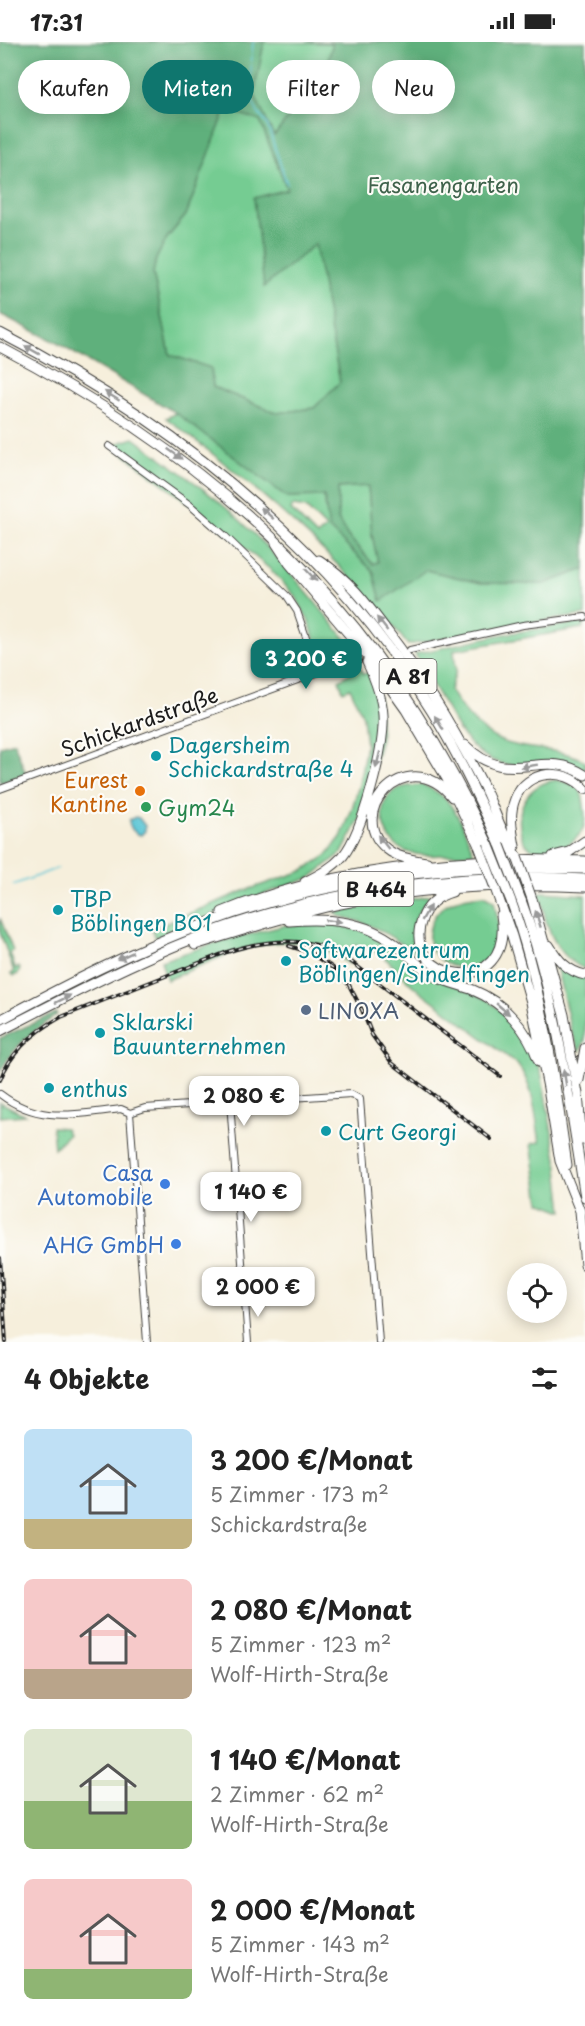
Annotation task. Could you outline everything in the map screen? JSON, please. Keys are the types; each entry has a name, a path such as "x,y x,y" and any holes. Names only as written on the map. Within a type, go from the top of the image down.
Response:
{"highway":[{"name":"A 81","path":"0,333 87,381 180,442 252,500 309,554 366,618 424,699 508,845 555,1022 585,1197"},
{"name":"A 81","path":"0,346 88,396 159,442 216,486 270,533 316,579 373,649 437,747 489,846 500,897 532,967 557,1088 570,1185 579,1211 585,1265"},
{"path":"270,533 289,563 374,664 437,761 464,815 500,897 528,990 547,1079 560,1161 570,1185"},
{"path":"309,554 336,570 374,614 420,675 459,738 508,845 517,857 544,938 564,1015 578,1094 585,1172"},
{"path":"292,888 320,875 344,855 359,826 372,779 382,740 383,710 376,683 357,644"},
{"path":"459,738 474,753 496,765 514,768 558,764 571,767 585,776"},
{"path":"508,845 513,807 518,794 527,783 543,775 559,774 572,778 585,789"},
{"path":"435,864 396,854 381,843 375,831 373,816 380,795 388,786 401,779 416,776 426,778 444,788 464,815"},
{"path":"532,859 564,854 585,840"},
{"name":"B 464","path":"0,1020 106,966 238,905 292,888 435,864 532,859 585,861"},
{"name":"B 464","path":"179,934 235,913 371,881 478,869 585,869"},
{"name":"B 464","path":"0,1031 98,981 175,947 248,919 366,891 459,880 537,877 585,879"},
{"name":"B 464","path":"175,947 186,948 300,914 355,902 419,892 465,887 542,885 585,888"},
{"path":"465,887 436,900 426,909 421,922 419,935 423,950 435,965 446,972 459,975 472,973 487,966 496,956 502,941 503,930 500,897"},
{"path":"275,922 337,921 363,927 386,937 428,972 484,995 509,1013 528,1038 547,1079"},
{"path":"544,938 561,962 585,975"},
{"path":"578,1094 585,1048"}],"street":[{"path":"109,446 190,506 224,535 286,596 297,611 318,672"},
{"path":"410,650 509,628 585,617"},
{"name":"Schickardstraße","path":"0,789 318,672 358,662"},
{"path":"0,1094 13,1103 42,1114 121,1109 130,1113 140,1109 351,1094 360,1098 379,1342"},
{"path":"230,1102 248,1342"},
{"path":"130,1113 147,1342"}],"green space":[{"name":"Fasanengarten","path":"0,42 264,42 254,94 274,136 291,114 360,114 360,60 328,60 333,43 309,42 585,42 585,569 544,584 481,583 426,570 381,601 373,571 329,529 324,496 287,497 176,413 57,343 0,314","holes":["142,60 254,60 254,114 240,114 260,121 287,189 254,198 264,287 315,244 340,382 314,408 277,413 213,387 211,368 170,355 153,273 156,259 167,238 186,215 224,114 142,114","368,486 372,535 378,562 373,564 347,535 338,519 338,488"]},
{"path":"264,42 333,43 328,60 266,60 266,114 292,114 274,137 254,94"},
{"path":"224,114 242,114 260,121 287,189 264,286 315,243 340,382 314,408 277,413 213,387 211,368 170,355 153,273 156,259 167,238 186,215"},
{"path":"176,413 287,497 324,496 329,529 373,571 426,570 481,583 544,584 585,569 585,615 520,624 408,645 382,613 325,552 232,469 166,418","holes":["293,506 306,508 326,528 317,536 291,510"]},
{"path":"134,438 206,491 246,526 299,583 349,643 353,652 333,663 319,656 310,624 296,597 271,570 211,520 112,445"},
{"path":"368,486 372,535 378,562 373,564 347,535 338,519 338,488"},
{"path":"585,622 583,628 454,650 456,671 450,690 467,714 482,729 498,740 517,746 576,757 585,761 585,770 558,762 507,765 483,755 458,729 415,654 498,635"},
{"path":"360,667 364,674 369,672 379,699 381,738 360,819 342,853 310,878 261,895 155,938 152,929 244,891 302,871 326,856 341,837 359,785 366,745 363,717 350,688 343,691 339,680"},
{"path":"14,742 26,774 0,783 0,746"},
{"path":"556,780 578,787 583,801 584,826 572,842 562,847 552,851 532,849 525,843 521,834 522,806 526,798 538,786"},
{"path":"423,785 434,790 450,804 461,822 474,853 421,855 405,851 391,839 386,831 382,813 388,797 401,787"},
{"path":"543,892 585,895 585,969 564,955 554,941 538,894"},
{"path":"484,895 494,901 498,918 498,942 491,955 484,962 468,968 459,968 442,961 433,952 429,941 431,923 436,915 441,908 456,900"},
{"path":"429,896 430,898 416,917 414,937 417,954 380,930 339,916 335,912"},
{"path":"0,918 13,951 10,953 15,968 20,969 14,976 11,974 14,972 0,932"},
{"path":"329,923 369,932 385,941 419,969 486,999 508,1016 532,1049 541,1072 557,1159 563,1211 540,1202 531,1144 540,1142 535,1111 527,1082 517,1064 412,985 382,955 358,945 352,947 348,953 349,964 313,945 289,942 271,943 235,952 167,980 161,961 218,942 287,925"},
{"path":"554,957 585,978 585,1039 581,1050 571,1030"},
{"path":"56,1013 57,1015 32,1033 18,1047 0,1072 0,1038"},
{"path":"0,1102 25,1115 0,1117"},
{"path":"52,1127 65,1128 68,1134 54,1149"}],"water":[{"path":"139,818 145,826 145,831 141,835 130,826 129,820"}],"waterway":[{"path":"253,42 249,94 258,113 267,124 287,184"},
{"path":"13,885 58,868"}],"railway":[{"path":"0,1080 10,1060 24,1043 61,1017 227,952 284,941 313,944 341,954 500,1076"},
{"path":"289,946 309,952 333,968 349,985 372,1035 392,1063 491,1139"},
{"path":"0,1258 6,1342"}],"place":[{"name":"Dagersheim Schickardstraße 4","path":"156,756"},
{"name":"Eurest Kantine","path":"140,791"},
{"name":"Gym24","path":"146,807"},
{"name":"TBP Böblingen B01","path":"58,910"},
{"name":"Softwarezentrum Böblingen/Sindelfingen","path":"286,961"},
{"name":"LINOXA","path":"306,1010"},
{"name":"Sklarski Bauunternehmen","path":"100,1033"},
{"name":"enthus","path":"49,1088"},
{"name":"Curt Georgi","path":"326,1131"},
{"name":"Casa Automobile","path":"165,1184"},
{"name":"AHG GmbH","path":"176,1244"}]}
